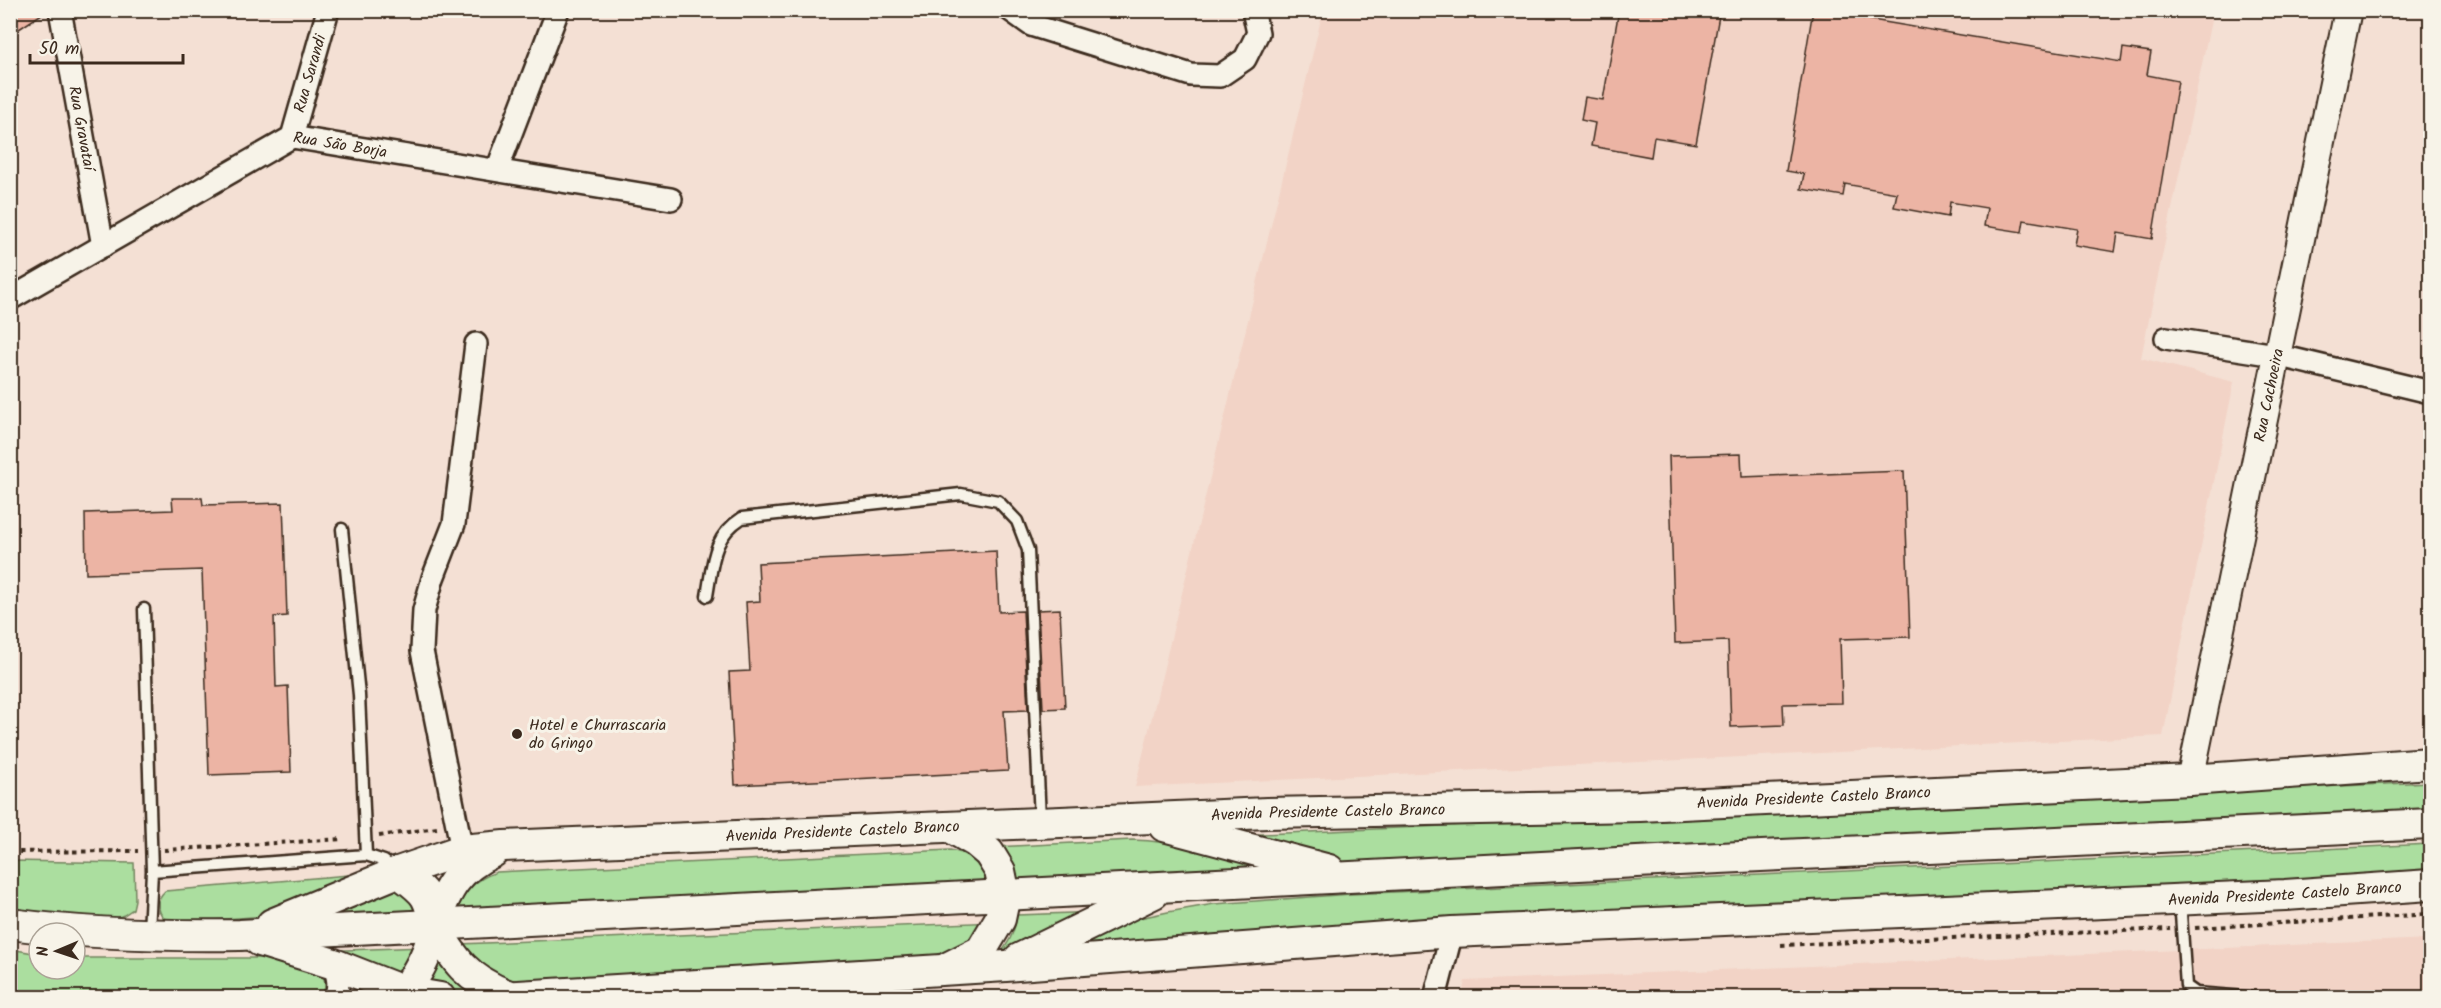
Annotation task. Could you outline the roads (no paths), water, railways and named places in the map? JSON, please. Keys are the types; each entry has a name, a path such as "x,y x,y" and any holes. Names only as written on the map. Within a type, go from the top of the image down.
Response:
{"main road":[{"name":"Avenida Presidente Castelo Branco","path":"240,935 311,910 398,872 462,850 504,846 1279,813 1640,806 2190,780 2430,763"},
{"path":"1135,819 1355,877"},
{"name":"Avenida Presidente Castelo Branco","path":"10,924 61,931 149,936 240,935 2430,824"},
{"path":"944,969 981,951 1000,919 1005,895 1000,871 989,853 976,842 952,828"},
{"path":"403,995 430,949 433,924 445,894 459,874 476,860 504,846"},
{"path":"398,872 426,898 433,924 448,951 470,975 496,996"},
{"name":"Avenida Presidente Castelo Branco","path":"496,996 1006,966 1452,932 2181,914 2285,895 2430,885"},
{"path":"1006,966 1164,888"},
{"name":"Avenida Presidente Castelo Branco","path":"240,935 334,964 403,995 440,998"}],"street":[{"name":"Rua Gravataí","path":"60,10 103,246"},
{"name":"Rua Sarandi","path":"292,137 328,10"},
{"path":"497,170 558,10"},
{"path":"1010,10 1031,25 1191,75 1220,76 1245,59 1258,33 1253,10"},
{"name":"Rua Cachoeira","path":"2190,780 2348,10"},
{"name":"Rua São Borja","path":"10,299 292,137 671,198"},
{"path":"2166,338 2276,355 2430,392"},
{"path":"462,850 422,651 424,610 433,578 454,524 477,344"},
{"path":"1435,998 1452,932"},
{"path":"334,964 338,982 338,991 334,998"}],"lane":[{"path":"707,596 717,544 728,527 742,518 961,494 998,501 1017,521 1028,550 1040,823"},
{"path":"342,529 359,695 366,855"},
{"path":"144,609 152,871 149,936"},
{"path":"152,871 366,855 384,861 398,872"},
{"path":"2181,914 2186,987 2196,993 2257,998"}],"place":[{"name":"Hotel e Churrascaria do Gringo","path":"517,734"}]}
